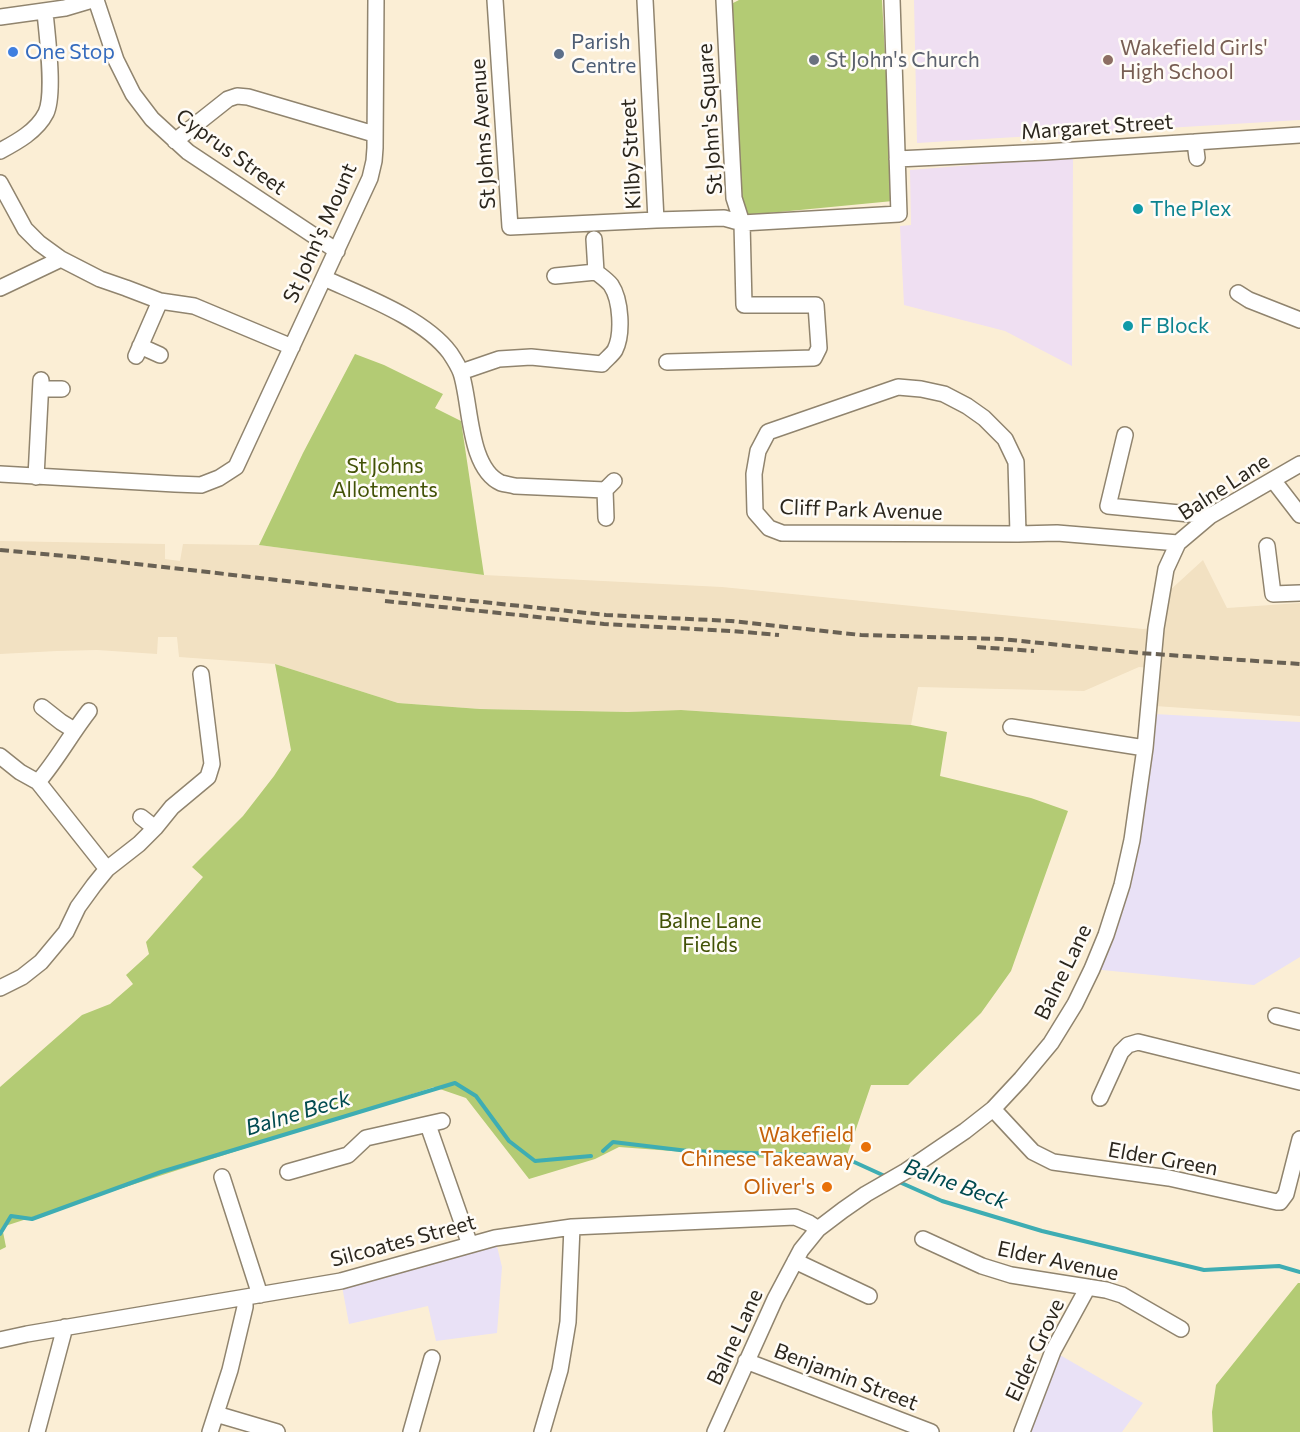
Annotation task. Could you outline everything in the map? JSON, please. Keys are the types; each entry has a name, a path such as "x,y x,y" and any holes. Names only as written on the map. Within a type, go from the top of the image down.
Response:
{"street":[{"path":"0,17 45,12 94,0"},
{"name":"Cyprus Street","path":"94,0 116,60 133,94 152,119 188,152 337,251"},
{"name":"St John's Mount","path":"36,477 201,484 219,478 236,467 370,178 374,161 376,0"},
{"name":"St Johns Avenue","path":"495,0 510,227 656,220"},
{"name":"Kilby Street","path":"645,0 656,220 724,218 742,223"},
{"name":"St John's Square","path":"667,362 814,358 819,348 816,305 744,306 742,223 734,198 724,0"},
{"path":"742,223 899,214 892,0"},
{"path":"0,151 17,142 34,128 48,105 50,97 45,12"},
{"path":"175,141 228,99 237,96 248,97 374,134"},
{"name":"Margaret Street","path":"897,159 1045,152 1300,135"},
{"path":"1194,142 1197,158"},
{"path":"0,183 25,229 61,259 100,279 160,300 194,306 292,347"},
{"path":"594,239 596,272 610,284 616,297 620,320 620,337 614,352 602,364"},
{"path":"0,288 61,259"},
{"path":"555,276 596,272"},
{"path":"324,278 397,312 433,335 449,353 461,372 460,404 479,456 484,467 493,477 501,483 515,486 610,485 606,518"},
{"path":"1238,293 1249,300 1300,320"},
{"path":"160,300 138,351 160,355"},
{"path":"461,372 499,359 520,357 602,364"},
{"path":"602,364 611,378"},
{"path":"0,474 36,477 41,384 62,389"},
{"name":"Cliff Park Avenue","path":"1018,534 1016,462 1005,439 984,418 944,394 898,387 768,432 758,451 754,474 755,512 769,528 782,533 1018,534 1057,533 1178,543"},
{"path":"1125,435 1108,507 1210,516"},
{"name":"Balne Lane","path":"715,1432 746,1361 795,1261 818,1229 866,1194 906,1171 965,1131 993,1109 1051,1043 1075,1004 1106,935 1122,885 1132,840 1145,748 1156,628 1166,569 1178,543 1210,516 1300,464"},
{"path":"1273,480 1300,515"},
{"path":"1267,546 1273,594 1300,592"},
{"path":"0,988 22,977 41,962 66,932 78,907 107,869 139,844 172,807 208,777 212,764 210,696 201,674"},
{"path":"42,707 74,730"},
{"path":"38,782 50,769 74,730 89,711"},
{"path":"1011,727 1145,748"},
{"path":"0,756 20,772 38,782 107,869"},
{"path":"141,818 155,828"},
{"path":"1276,1016 1300,1022"},
{"path":"1100,1098 1120,1052 1128,1045 1138,1042 1300,1082"},
{"name":"Elder Green","path":"993,1109 1033,1152 1053,1162 1169,1178 1277,1202 1280,1202 1286,1194 1300,1139"},
{"path":"288,1172 348,1155 366,1138 435,1123 470,1245"},
{"path":"210,1432 233,1357 245,1307 252,1297 222,1177"},
{"name":"Silcoates Street","path":"0,1340 341,1281 495,1238 572,1227 795,1217 818,1229"},
{"path":"542,1432 560,1370 568,1322 572,1227"},
{"name":"Elder Avenue","path":"923,1239 982,1266 1011,1275 1106,1290 1139,1304 1181,1329"},
{"path":"795,1261 869,1296"},
{"name":"Elder Grove","path":"1022,1432 1053,1351 1088,1287"},
{"path":"37,1432 65,1327"},
{"path":"411,1432 432,1358"},
{"name":"Benjamin Street","path":"746,1361 931,1432"},
{"path":"216,1414 277,1432"}],"shaded area":[{"name":"Wakefield Girls' High School","path":"914,0 1300,0 1300,120 917,143"},
{"path":"1073,157 1072,366 1005,331 904,305 900,226 911,225 910,170"},
{"path":"0,541 165,544 165,559 180,561 183,544 259,545 484,575 722,587 1143,629 1165,626 1168,592 1203,560 1227,608 1300,603 1300,716 1155,706 1160,669 1139,667 1084,691 918,687 911,725 681,710 628,712 480,709 398,703 275,664 179,657 177,637 158,637 157,654 97,650 0,654"},
{"path":"1154,714 1300,722 1300,957 1254,985 1092,969 1106,935"},
{"path":"495,1238 502,1267 497,1333 436,1341 428,1306 349,1324 341,1281"},
{"path":"1053,1351 1143,1403 1122,1432 1022,1432"}],"green space":[{"path":"739,0 882,0 893,201 748,215 743,209 740,201 729,8"},
{"name":"St Johns Allotments","path":"355,354 384,365 443,394 435,408 461,421 484,575 259,545 303,453"},
{"name":"Balne Lane Fields","path":"275,664 398,703 480,709 628,712 681,710 911,725 947,732 940,776 1031,798 1068,811 1011,971 981,1013 908,1085 871,1085 844,1164 619,1147 595,1159 529,1179 466,1098 434,1087 2,1227 6,1247 0,1250 0,1087 82,1015 110,1004 133,984 126,975 149,954 146,942 203,877 192,867 243,816 291,750"},
{"path":"1300,1283 1300,1432 1213,1432 1212,1412 1216,1385"}],"waterway":[{"name":"Balne Beck","path":"0,1234 11,1216 32,1219 161,1172 455,1083 476,1096 509,1141 535,1161 591,1156"},
{"name":"Balne Beck","path":"603,1151 613,1142 688,1151 841,1156 887,1177"},
{"name":"Balne Beck","path":"897,1181 942,1201 1042,1231 1204,1270 1279,1266 1300,1272"}],"railway":[{"path":"0,550 606,615 731,621 861,635 1001,639 1140,653 1300,664"},
{"path":"385,601 604,624 779,635"},
{"path":"977,647 1034,651"}],"place":[{"name":"One Stop","path":"13,52"},
{"name":"Parish Centre","path":"559,54"},
{"name":"St John's Church","path":"814,60"},
{"name":"Wakefield Girls' High School","path":"1108,60"},
{"name":"The Plex","path":"1138,209"},
{"name":"F Block","path":"1128,326"},
{"name":"Wakefield Chinese Takeaway","path":"866,1147"},
{"name":"Oliver's","path":"827,1187"}]}
